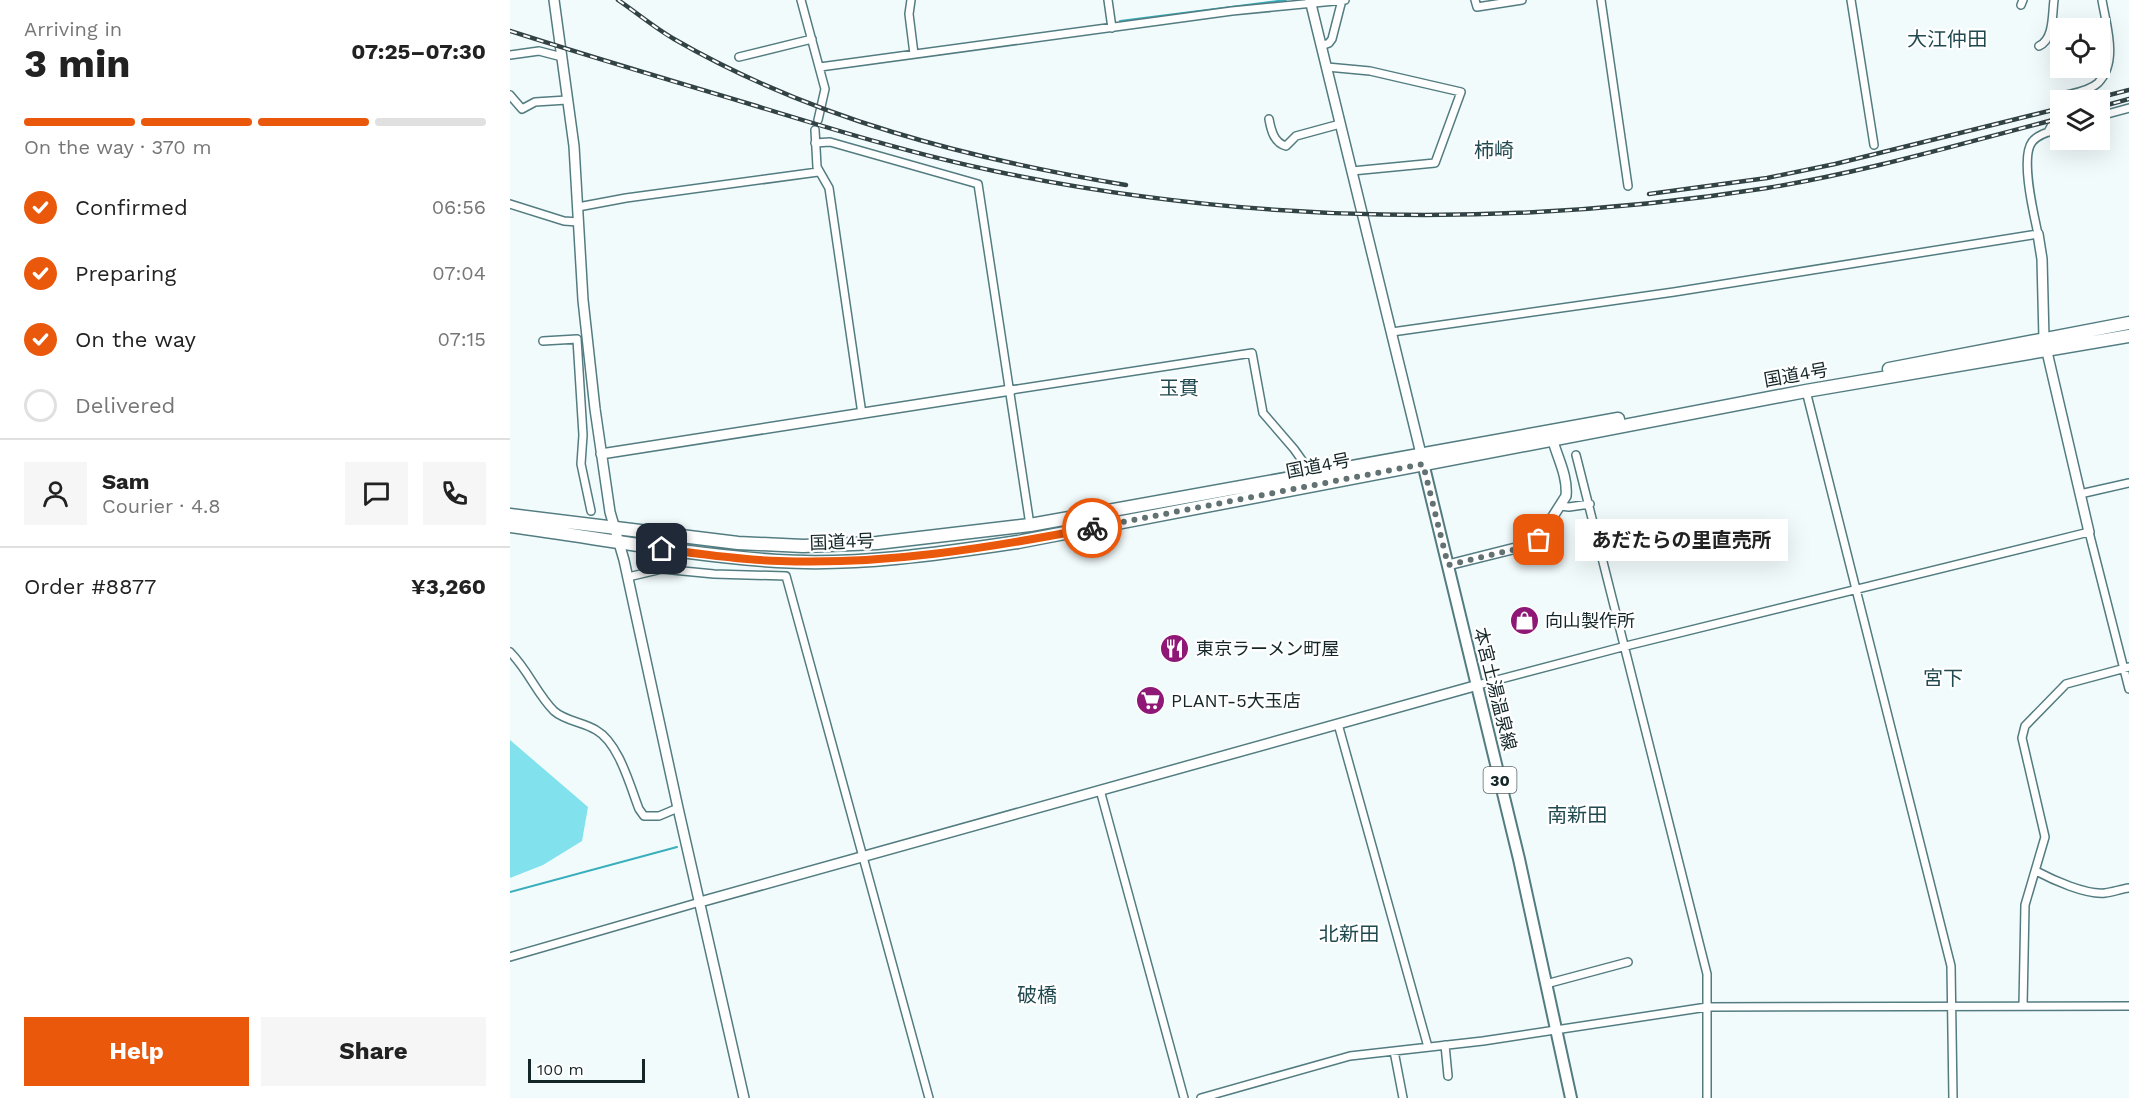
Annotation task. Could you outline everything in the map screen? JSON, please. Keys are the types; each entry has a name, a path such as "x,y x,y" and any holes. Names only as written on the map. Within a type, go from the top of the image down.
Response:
{"highway":[{"name":"国道4号","path":"510,515 738,543 803,546 877,543 1030,525 1309,476 1553,441 2045,345 2129,323"},
{"name":"国道4号","path":"510,526 719,556 779,561 866,560 922,555 1018,542 1422,458 1805,386 2045,345 2129,336"}],"main road":[{"name":"本宮土湯温泉線","path":"1422,458 1519,859 1571,1098"}],"street":[{"path":"554,0 573,146 583,300 600,449 614,528 628,577 744,1098"},
{"path":"801,0 825,89 818,120"},
{"path":"911,0 909,14 914,54"},
{"path":"1108,0 1112,28"},
{"path":"820,67 1232,11 1343,0 1332,39 1321,46"},
{"path":"1475,0 1477,7 1522,0"},
{"path":"1601,0 1628,186"},
{"path":"1851,0 1874,145"},
{"path":"2039,46 2049,36 2054,0"},
{"path":"2085,90 2098,83 2110,59 2102,0"},
{"path":"1311,2 1422,458"},
{"path":"739,57 812,39"},
{"path":"510,55 539,51 562,57"},
{"path":"1327,67 1370,71 1461,92 1435,163 1352,171"},
{"path":"510,95 522,109 535,102 567,100"},
{"path":"2110,113 2129,108"},
{"path":"1269,119 1273,135 1280,144 1286,146 1296,136 1341,124"},
{"path":"2050,129 2033,140 2027,152 2029,186 2042,259 2045,345 2089,532 2126,668 2129,689"},
{"path":"815,130 818,172 829,188 862,414"},
{"path":"815,144 830,142 978,184 1030,525"},
{"path":"578,207 672,191 818,172"},
{"path":"510,204 564,222 578,222"},
{"path":"1392,332 1674,292 2038,234"},
{"path":"543,341 576,339 581,386 583,446 581,464 591,511"},
{"path":"583,446 600,449 862,414 1252,353 1263,413 1294,449 1309,476"},
{"path":"1806,392 1951,966 1953,1098"},
{"path":"1448,565 1532,544 1539,540 1566,496 1566,488 1553,441"},
{"path":"1576,455 1707,974 1707,1098"},
{"path":"2080,494 2129,483"},
{"path":"1560,506 1590,504"},
{"path":"510,957 864,855 1478,685 1626,646 2089,532"},
{"path":"628,577 662,569 714,574 786,576 929,1098"},
{"path":"510,652 529,674 555,712 598,731 609,743 620,760 639,809 644,816 659,816 678,808"},
{"path":"2023,1006 2025,905 2045,837 2022,731 2066,684 2126,668"},
{"path":"1338,724 1428,1047"},
{"path":"1100,790 1184,1098"},
{"path":"2036,871 2055,881 2095,892 2106,893 2129,888"},
{"path":"1546,984 1628,962"},
{"path":"1201,1098 1350,1056 1445,1045 1707,1007 2129,1006"},
{"path":"1445,1045 1448,1076"},
{"path":"1394,1051 1403,1098"}],"shaded area":[{"path":"510,740 588,807 582,841 543,865 510,878"}],"waterway":[{"path":"1120,21 1286,0"},
{"path":"510,892 677,847"}],"railway":[{"path":"618,0 667,35 727,67 781,92 837,113 951,148 1067,175 1126,185"},
{"path":"510,31 845,133 968,165 1094,189 1190,202 1286,210 1382,214 1479,214 1575,210 1671,201 1767,188 1841,174 2050,121"},
{"path":"2110,95 2129,90"},
{"path":"2110,104 2129,99"},
{"path":"1649,194 1767,178 1835,164 2050,111"}],"way so far":[{"path":"1092,528 1423,464 1448,565 1525,547 1539,540"}],"place":[{"name":"あだたらの里直売所","path":"1539,540"},
{"name":"向山製作所","path":"1524,621"},
{"name":"東京ラーメン町屋","path":"1175,649"},
{"name":"PLANT-5大玉店","path":"1150,701"}],"district":[{"name":"大江仲田","path":"1947,39"},
{"name":"柿崎","path":"1494,150"},
{"name":"玉貫","path":"1179,388"},
{"name":"宮下","path":"1943,678"},
{"name":"南新田","path":"1577,815"},
{"name":"北新田","path":"1349,934"},
{"name":"破橋","path":"1037,995"}],"route":[{"path":"662,549 779,561 866,560 997,545 1092,528"}]}
